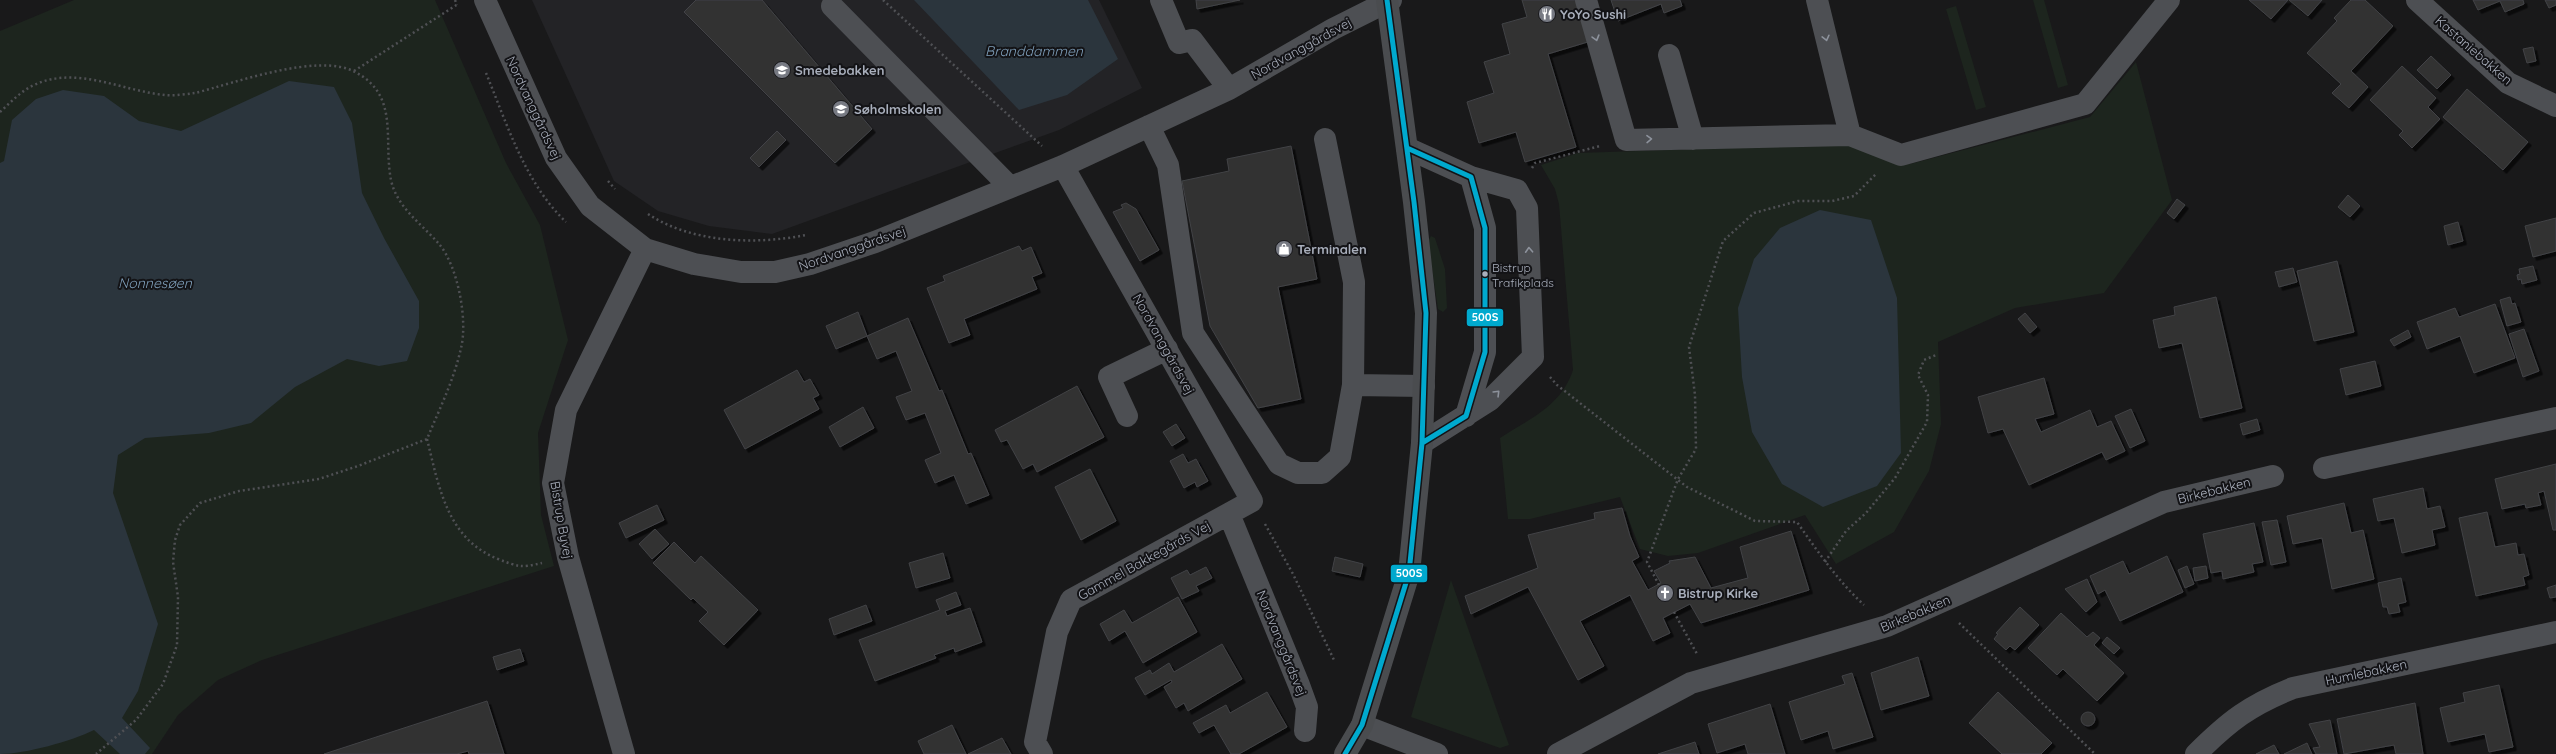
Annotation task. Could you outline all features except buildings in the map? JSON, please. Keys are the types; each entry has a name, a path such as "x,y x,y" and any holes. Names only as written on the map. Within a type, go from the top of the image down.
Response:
{"main road":[{"path":"1345,754 1362,725 1409,573 1422,443 1426,313 1388,1"}],"street":[{"name":"Nordvanggårdsvej","path":"484,0 556,158 590,206 645,249 694,264 741,272 775,272 810,264 875,242 1063,166 1229,89 1333,29 1388,1"},
{"path":"1161,0 1179,43 1192,40 1229,89"},
{"path":"1586,0 1626,140 1850,135 1901,155 2085,104 2169,0"},
{"path":"1817,0 1850,135"},
{"name":"Kastaniebakken","path":"2417,0 2508,83 2556,106"},
{"path":"832,6 1010,187"},
{"path":"1669,55 1693,139"},
{"path":"1150,126 1168,165 1193,333 1279,464 1298,473 1322,473 1340,458 1353,385 1354,282 1325,139"},
{"path":"1407,148 1471,177 1517,190 1527,208 1533,357 1490,400 1422,443"},
{"name":"Nordvanggårdsvej","path":"1063,166 1252,501"},
{"path":"1466,416 1485,352 1485,228 1471,177"},
{"name":"Bistrup Byvej","path":"624,754 568,557 553,483 566,410 645,249"},
{"path":"1127,416 1109,377 1166,349"},
{"path":"1353,385 1424,386"},
{"path":"2324,468 2556,418"},
{"name":"Birkebakken","path":"1558,754 1691,683 1887,626 2164,502 2273,476"},
{"name":"Gammel Bakkegårds Vej","path":"1042,754 1035,742 1057,632 1071,600 1252,501"},
{"name":"Nordvanggårdsvej","path":"1229,514 1307,708 1305,731"},
{"name":"Humlebakken","path":"2196,754 2226,724 2259,702 2293,688 2556,632"},
{"path":"1362,725 1437,754"}],"path":[{"path":"883,0 1063,166"},
{"path":"354,71 461,2"},
{"path":"0,112 22,92 34,85 62,77 97,80 165,95 180,95 196,93 308,65 330,66 354,71 376,89 385,107 389,129 391,180 396,193 414,220 440,245 456,274 462,310 462,347 427,439 444,500 456,525 468,542 487,554 522,568 568,557"},
{"path":"1535,163 1576,150"},
{"path":"1659,585 1647,562 1678,479 1696,449 1695,395 1689,347 1723,241 1754,213 1798,201 1832,201 1854,196 1878,172"},
{"path":"607,180 616,190"},
{"path":"644,212 663,224 696,234 730,239 765,240 808,235"},
{"path":"1825,562 1846,532 1895,478 1927,422 1928,395 1918,375 1924,360 1936,355"},
{"path":"1533,357 1557,385 1678,479 1755,521 1797,522 1847,590 1887,626"},
{"path":"96,754 102,752 136,720 163,684 177,645 178,597 173,562 175,540 180,525 190,513 200,504 220,496 319,478 358,466 427,439"},
{"path":"1252,501 1293,574 1334,660"},
{"path":"1939,603 2095,754"},
{"path":"1674,612 1710,678"}],"shaded area":[{"path":"74,0 435,0 506,163 540,225 568,340 538,433 541,515 554,566 262,660 218,680 178,715 152,754 0,754 0,31"},
{"name":"Søholmskolen","path":"532,0 1099,0 1142,88 1059,130 772,234 709,226 658,211 614,181"},
{"path":"2033,0 2044,0 2068,85 2058,88"},
{"path":"1956,6 1986,107 1976,110 1946,9"},
{"path":"2136,62 2172,200 2104,293 2015,308 1938,342 1941,424 1929,471 1894,532 1836,564 1805,515 1698,553 1668,556 1640,549 1620,497 1530,519 1508,519 1500,438 1544,410 1553,402 1568,382 1573,370 1559,204 1555,189 1541,165 1578,153 1848,144 1910,164 2090,117"},
{"path":"1431,236 1435,238 1445,269 1447,308 1443,312 1438,309 1428,241"},
{"path":"1451,580 1509,745 1500,748 1411,717"}],"water":[{"name":"Branddammen","path":"914,0 1088,0 1118,59 1067,95 1019,110"},
{"name":"Nonnesøen","path":"289,81 334,87 352,123 362,193 384,238 419,301 419,328 407,361 379,366 347,359 295,387 251,423 209,433 145,438 118,455 113,493 158,624 138,691 122,718 150,748 145,754 120,754 94,730 48,746 22,752 0,754 0,163 4,161 12,120 36,99 63,90 104,96 139,121 181,131"},
{"path":"1820,210 1871,220 1897,298 1901,453 1877,486 1823,507 1782,484 1752,432 1742,377 1738,308 1754,259 1780,228"}],"transit line":[{"name":"500S","path":"1345,754 1362,725 1409,573 1422,443 1426,313 1414,202 1387,0"},
{"name":"500S","path":"1407,148 1471,177 1485,228 1485,352 1466,416 1422,443"}],"place":[{"name":"YoYo Sushi","path":"1547,14"},
{"name":"Smedebakken","path":"782,70"},
{"name":"Søholmskolen","path":"841,109"},
{"name":"Terminalen","path":"1284,249"},
{"name":"Bistrup Trafikplads","path":"1485,274"},
{"name":"Bistrup Kirke","path":"1665,593"}]}
